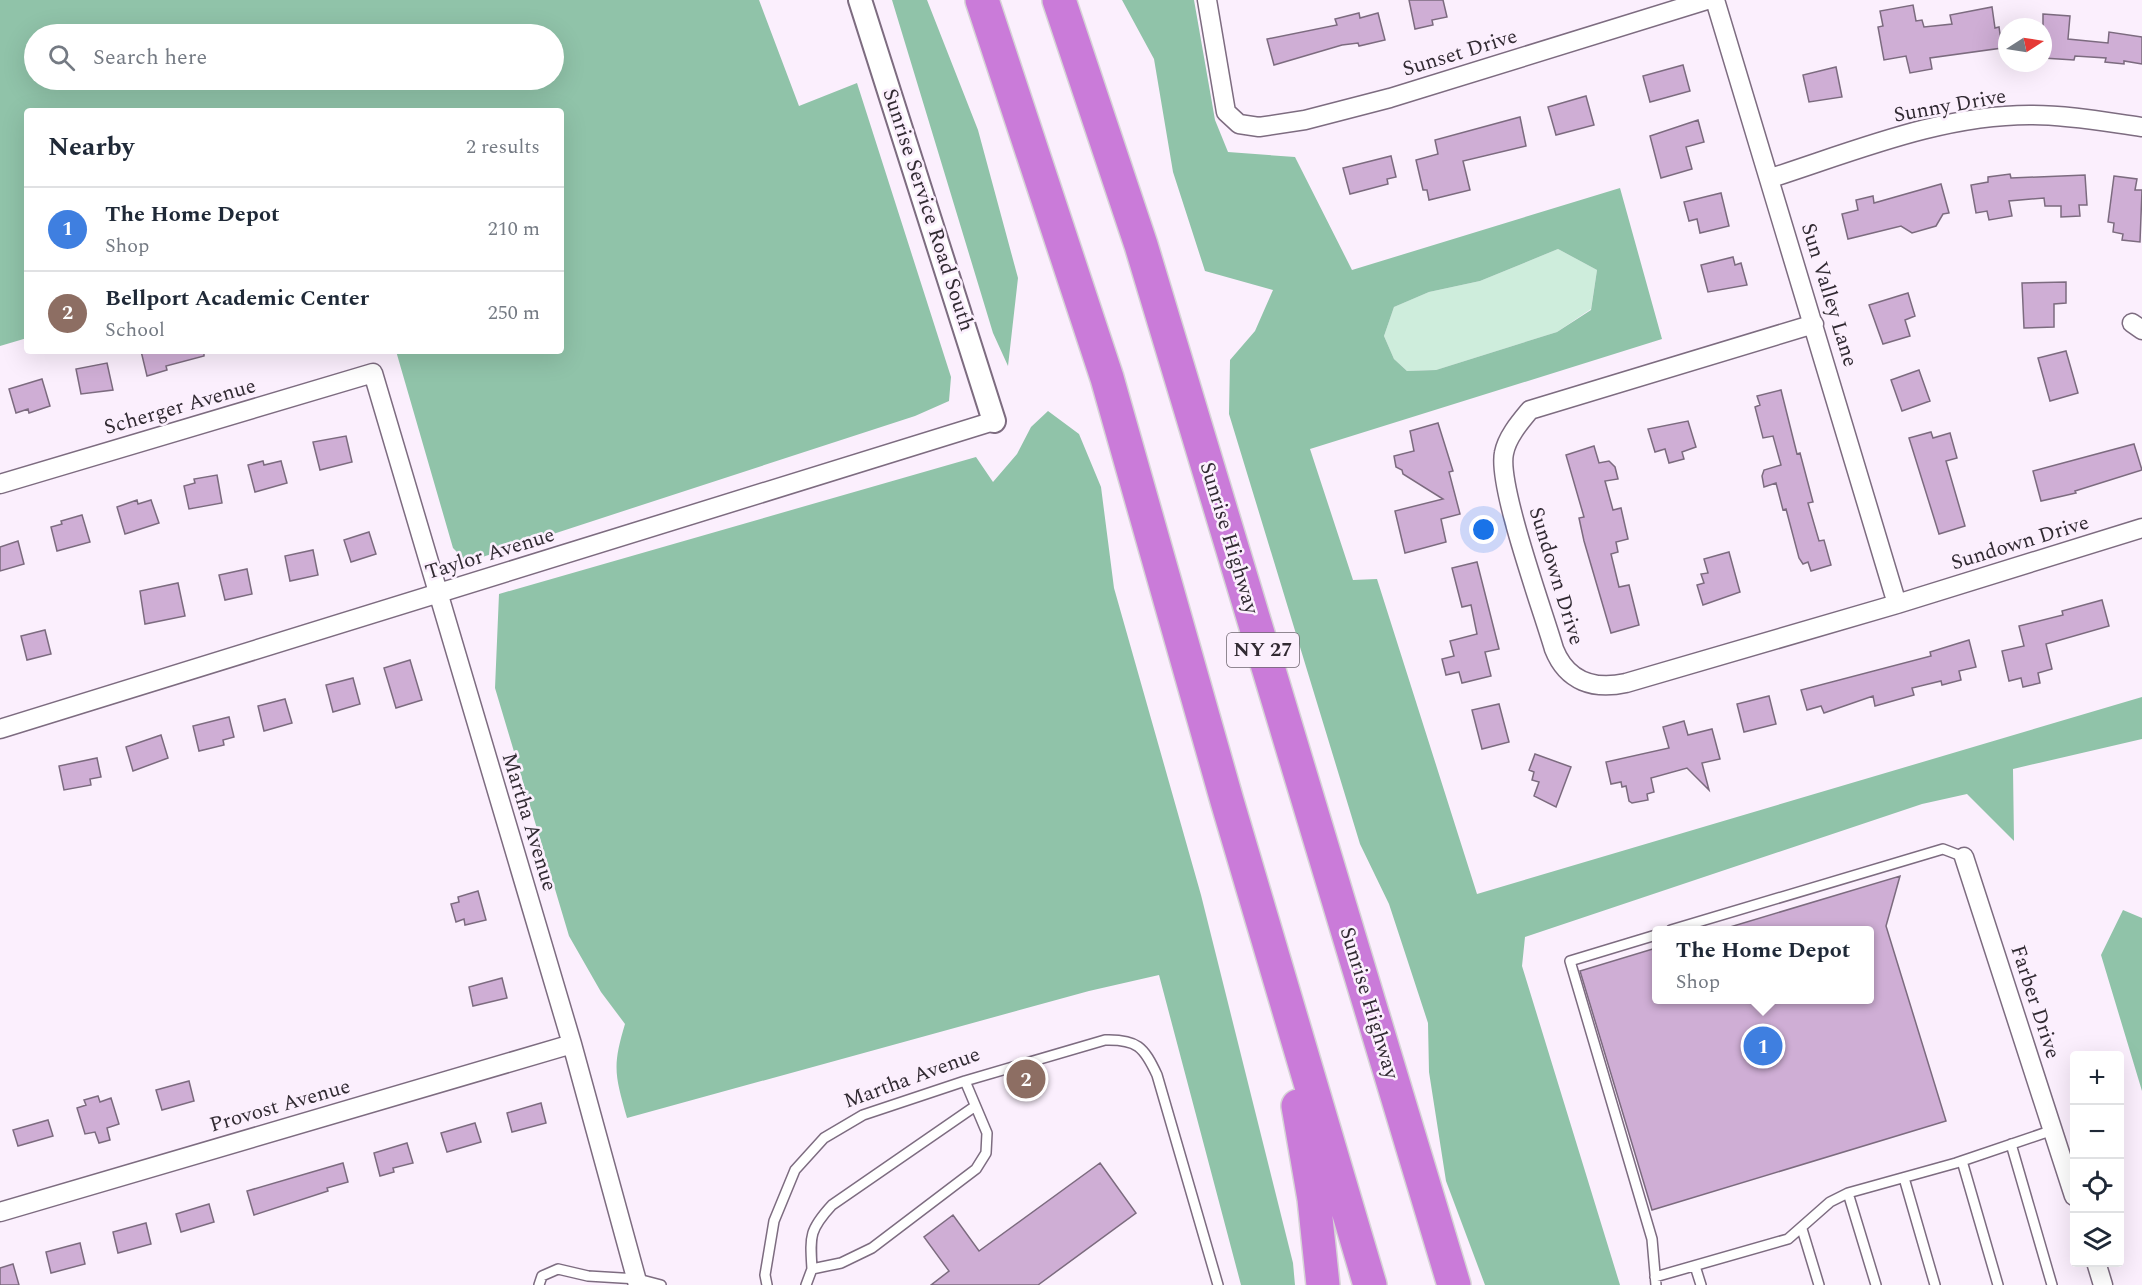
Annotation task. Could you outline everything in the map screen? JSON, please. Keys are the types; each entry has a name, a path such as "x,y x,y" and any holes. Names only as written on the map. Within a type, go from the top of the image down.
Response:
{"highway":[{"path":"982,0 1107,378 1227,801 1370,1285"},
{"name":"Sunrise Highway","path":"1059,0 1141,245 1454,1285"},
{"path":"1227,801 1299,1111 1314,1199 1323,1285"}],"street":[{"name":"Sunrise Service Road South","path":"860,0 994,422"},
{"name":"Sunset Drive","path":"1207,0 1226,112 1239,124 1259,127 1305,120 1390,98 1707,0"},
{"name":"Sun Valley Lane","path":"1715,0 1771,178 1897,604"},
{"name":"Sunny Drive","path":"1771,178 1905,134 1972,120 2032,115 2142,127"},
{"name":"Sundown Drive","path":"1814,324 1530,410 1512,434 1504,453 1505,482 1511,506 1559,662 1578,680 1600,686 1626,683 1897,604 2142,528"},
{"name":"Scherger Avenue","path":"0,484 373,373"},
{"name":"Martha Avenue","path":"373,373 572,1044 638,1282"},
{"name":"Taylor Avenue","path":"0,729 994,422"},
{"name":"Farber Drive","path":"1964,857 2070,1183"},
{"name":"Provost Avenue","path":"0,1212 572,1044"},
{"path":"2097,1267 2103,1285"}],"lane":[{"path":"1687,926 1943,849 1964,857"},
{"path":"1652,936 1570,961 1652,1239 1656,1281 1695,1266 1788,1239 1830,1202 1848,1193 1962,1161 2053,1130"},
{"name":"Martha Avenue","path":"767,1285 765,1275 774,1221 795,1170 824,1138 863,1115 965,1081 1105,1040 1127,1039 1146,1053 1157,1076 1216,1284"},
{"path":"812,1269 841,1263 872,1248 976,1169 986,1153 987,1133 974,1107 965,1081"},
{"path":"806,1285 812,1269 810,1244 815,1224 832,1205 974,1107"},
{"path":"2011,1144 2052,1285"},
{"path":"1962,1161 1998,1285"},
{"path":"1904,1178 1935,1285"},
{"path":"1848,1193 1876,1285"},
{"path":"1802,1229 1819,1285"},
{"path":"1695,1266 1701,1285"},
{"path":"539,1285 542,1276 558,1269 609,1279 661,1285"}],"green space":[{"path":"0,0 759,0 799,106 857,83 951,377 949,401 915,416 467,562 453,548 397,354 564,354 564,108 24,108 24,339 0,346"},
{"path":"892,0 927,0 978,130 1018,278 1008,366 993,333"},
{"path":"1122,0 1194,0 1215,120 1228,152 1295,157 1352,270 1620,188 1662,339 1310,449 1353,580 1377,579 1477,894 2142,697 2142,739 2013,769 2014,841 1967,794 1922,804 1525,937 1522,966 1620,1285 1485,1285 1446,1181 1429,1072 1428,1023 1389,904 1360,844 1229,414 1230,360 1255,331 1273,290 1205,271 1173,172 1154,59","holes":["1558,249 1597,270 1591,310 1557,332 1436,370 1407,371 1394,359 1384,336 1394,307 1429,292 1480,281"]},
{"path":"1558,249 1597,270 1591,309 1557,332 1436,370 1407,371 1394,359 1384,336 1394,307 1429,292 1480,281"},
{"path":"1048,411 1079,434 1101,487 1114,588 1201,895 1293,1263 1295,1285 1241,1285 1159,975 1089,991 627,1118 617,1071 618,1051 625,1024 601,992 569,936 495,688 499,594 976,457 993,482 1017,454 1031,427"},
{"path":"2123,910 2142,918 2142,1091 2101,955"}],"building":[{"path":"1409,0 1443,0 1447,17 1432,20 1433,25 1415,29"},
{"path":"1913,5 1916,21 1922,20 1924,27 1952,24 1950,15 1992,7 1995,28 1998,27 1998,49 1930,58 1932,69 1910,73 1906,56 1884,60 1878,27 1883,26 1880,11"},
{"path":"1359,13 1360,18 1378,13 1385,40 1359,46 1358,43 1342,45 1274,65 1267,39 1337,25 1335,19"},
{"path":"2043,14 2070,16 2068,39 2108,43 2109,32 2142,37 2142,64 2124,61 2124,64 2105,62 2106,58 2075,56 2074,60 2052,59 2052,18 2043,18"},
{"path":"1683,65 1690,91 1650,102 1643,76"},
{"path":"1836,67 1842,97 1809,102 1803,75"},
{"path":"1586,96 1594,125 1556,135 1548,107"},
{"path":"1520,117 1526,146 1463,161 1470,190 1429,200 1427,190 1423,190 1416,160 1438,154 1435,140"},
{"path":"1698,120 1704,142 1686,147 1692,169 1661,178 1650,136"},
{"path":"1391,156 1396,177 1387,179 1388,184 1350,194 1343,168"},
{"path":"2010,174 2011,178 2085,175 2087,205 2079,205 2080,216 2061,217 2061,206 2045,206 2044,198 2009,201 2012,216 1989,220 1987,211 1976,213 1971,185 1988,182 1988,177"},
{"path":"2114,176 2137,179 2135,190 2142,190 2140,242 2122,240 2123,234 2113,232 2114,223 2108,222"},
{"path":"1941,184 1949,213 1943,214 1936,226 1912,233 1901,226 1848,239 1842,214 1858,210 1856,200 1873,196 1874,203"},
{"path":"1721,193 1729,226 1700,233 1697,219 1689,221 1684,202"},
{"path":"1733,257 1735,265 1741,263 1747,285 1708,292 1701,265"},
{"path":"2066,282 2066,303 2054,304 2054,327 2024,328 2022,283"},
{"path":"1908,293 1915,316 1905,320 1910,336 1883,344 1869,305"},
{"path":"2066,351 2078,393 2050,401 2038,358"},
{"path":"142,354 204,354 204,356 166,366 167,370 147,376"},
{"path":"107,363 113,390 81,394 76,369"},
{"path":"1919,370 1930,401 1902,411 1891,380"},
{"path":"42,379 50,406 29,413 28,409 16,413 9,389"},
{"path":"1781,390 1797,454 1800,453 1813,502 1808,503 1819,541 1824,540 1831,565 1811,571 1808,562 1803,564 1799,558 1786,509 1783,510 1776,483 1764,487 1762,476 1764,470 1781,465 1773,436 1763,438 1755,407 1760,405 1757,396"},
{"path":"1688,421 1696,447 1682,452 1684,459 1669,463 1665,449 1655,452 1648,429"},
{"path":"1438,423 1453,471 1449,472 1460,514 1441,519 1446,542 1405,553 1395,511 1443,499 1403,474 1402,470 1396,467 1394,456 1414,451 1410,431"},
{"path":"1931,432 1933,438 1950,433 1957,458 1946,461 1965,526 1939,534 1909,438"},
{"path":"346,436 352,462 320,470 313,442"},
{"path":"2134,444 2142,470 2075,491 2076,493 2041,501 2033,471"},
{"path":"1594,446 1599,463 1609,461 1615,467 1618,479 1605,481 1613,510 1621,508 1628,539 1616,542 1618,552 1611,554 1619,587 1629,585 1639,625 1611,633 1584,541 1579,518 1584,517 1566,455"},
{"path":"263,461 264,465 281,461 287,483 255,492 248,465"},
{"path":"217,475 222,503 189,509 184,486 195,483 194,479"},
{"path":"137,500 138,504 151,500 159,523 125,534 117,507"},
{"path":"82,515 90,542 57,551 51,527 62,524 61,521"},
{"path":"369,532 376,554 351,562 344,540"},
{"path":"18,541 24,564 0,571 0,547"},
{"path":"313,550 318,575 290,581 285,556"},
{"path":"1729,552 1740,592 1703,605 1697,585 1704,583 1701,574 1708,573 1704,559"},
{"path":"1477,562 1499,649 1485,652 1491,676 1462,683 1459,672 1446,675 1442,659 1454,656 1450,641 1477,634 1471,605 1462,607 1452,568"},
{"path":"247,569 252,594 225,600 219,575"},
{"path":"178,583 185,616 145,624 140,591"},
{"path":"2102,600 2109,626 2046,644 2052,669 2038,673 2040,683 2023,687 2021,678 2009,681 2002,651 2024,646 2019,626 2063,615 2062,611"},
{"path":"45,630 51,654 27,660 21,636"},
{"path":"1969,640 1976,667 1959,671 1961,680 1942,685 1941,681 1912,688 1914,695 1875,706 1873,696 1824,713 1821,706 1807,710 1801,690 1931,656 1930,652"},
{"path":"410,660 422,700 396,708 384,668"},
{"path":"353,678 360,704 333,712 326,685"},
{"path":"1769,696 1776,724 1744,732 1737,704"},
{"path":"285,699 292,723 264,731 258,706"},
{"path":"1499,704 1509,742 1482,749 1472,710"},
{"path":"229,717 234,737 223,740 224,745 199,751 193,726"},
{"path":"1684,721 1688,735 1712,729 1720,759 1702,763 1709,790 1687,768 1651,778 1654,792 1647,794 1648,800 1632,803 1629,801 1626,786 1622,787 1621,782 1611,784 1606,762 1669,748 1663,727"},
{"path":"161,735 168,758 133,771 126,747"},
{"path":"1535,754 1571,767 1556,807 1534,796 1539,782 1532,780 1534,772 1529,770"},
{"path":"97,758 101,777 90,779 91,785 64,790 59,766"},
{"path":"1900,876 1886,926 1946,1121 1652,1210 1580,971 1652,949 1652,1004 1874,1004 1874,926 1733,926"},
{"path":"478,891 486,920 465,925 464,919 456,922 451,904 459,902 458,897"},
{"path":"502,978 507,998 473,1006 469,987"},
{"path":"189,1081 194,1101 162,1110 156,1090"},
{"path":"98,1096 100,1102 111,1098 119,1124 107,1128 110,1140 99,1143 95,1132 85,1134 77,1108 86,1105 84,1100"},
{"path":"541,1103 546,1123 512,1132 507,1113"},
{"path":"48,1120 53,1136 18,1146 13,1130"},
{"path":"475,1123 481,1142 447,1152 441,1133"},
{"path":"407,1143 413,1163 393,1168 394,1172 380,1176 374,1153"},
{"path":"343,1163 348,1182 327,1188 328,1191 254,1215 247,1191"},
{"path":"1100,1163 1136,1213 1038,1285 931,1285 949,1271 924,1237 953,1215 979,1251"},
{"path":"209,1204 214,1222 181,1232 176,1214"},
{"path":"146,1223 151,1244 118,1253 113,1232"},
{"path":"80,1243 85,1264 51,1273 46,1252"},
{"path":"13,1264 19,1285 0,1285 0,1268"}],"place":[{"name":"The Home Depot","path":"1763,1046"},
{"name":"Bellport Academic Center","path":"1026,1079"}]}
